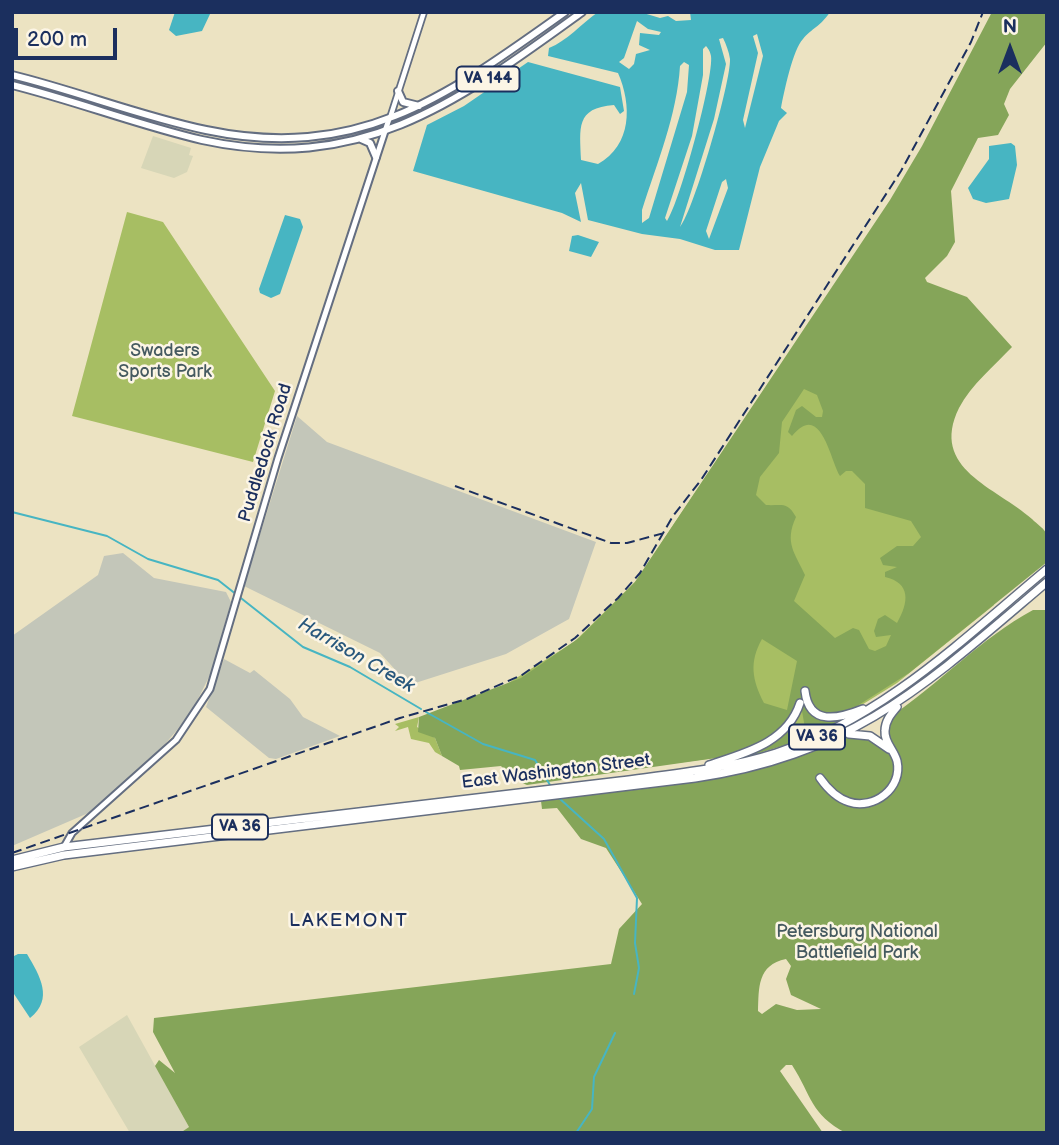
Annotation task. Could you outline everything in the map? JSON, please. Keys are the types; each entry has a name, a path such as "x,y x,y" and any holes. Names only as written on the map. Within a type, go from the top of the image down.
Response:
{"highway":[{"name":"East Washington Street","path":"12,860 64,851 687,772 744,762 790,748 846,723 889,697 1047,569"},
{"name":"East Washington Street","path":"12,867 64,851 721,774 784,759 845,734 903,700 1047,582"},
{"path":"805,691 812,711 829,719 850,715 889,697"},
{"path":"845,734 870,736 887,747 894,764 891,782 880,796 858,801 840,794 822,777 832,792 853,803 869,803 886,794 894,784 897,766 885,727 903,700"},
{"path":"687,772 738,756 768,742 789,723 800,703"}],"main road":[{"name":"VA 144","path":"12,75 193,127 239,135 311,136 389,119 421,106 470,80 565,12"},
{"name":"VA 144","path":"12,85 220,143 289,147 355,139 386,131 457,99 582,12"},
{"path":"398,91 405,104 421,106"},
{"name":"Puddledock Road","path":"64,851 72,833 157,760 191,721 214,679 275,468 389,119"},
{"path":"355,139 370,143 376,157"}],"street":[{"name":"Puddledock Road","path":"389,119 424,12"}],"shaded area":[{"path":"153,136 191,148 189,155 193,156 187,172 174,178 141,168"},
{"path":"297,416 327,442 596,542 569,619 506,654 409,685 380,653 244,586"},
{"path":"123,553 154,578 226,592 231,602 211,673 195,705 177,730 159,751 93,811 12,846 12,636 98,575 104,556"},
{"path":"224,659 250,673 254,670 290,699 303,717 340,736 276,759 269,758 206,707"},
{"path":"127,1015 189,1127 180,1133 130,1133 79,1047"}],"green space":[{"path":"992,12 1047,12 1047,42 1010,89 1004,104 1009,115 998,135 978,138 951,191 955,242 947,256 925,278 927,282 967,297 1012,347 977,383 959,408 952,429 953,447 959,461 971,474 1045,531 1048,541 1047,562 909,673 835,720 836,724 795,742 737,760 730,756 527,785 513,779 501,766 460,770 459,766 442,756 435,738 418,732 419,717 521,678 579,638 635,582 890,200 922,146","holes":["804,389 817,395 823,411 822,417 816,417 802,406 796,410 788,432 792,436 802,427 810,425 817,429 823,436 840,476 846,471 852,471 865,484 865,508 911,521 921,537 913,546 897,546 880,558 883,565 897,567 885,572 885,577 900,584 905,601 897,623 885,615 878,619 874,631 876,637 891,635 886,646 875,651 869,649 859,630 853,628 835,638 794,601 805,575 791,541 796,517 787,506 766,505 756,495 760,477 779,453 782,422","762,639 797,661 787,710 764,703 760,695 754,671","800,700 805,728 783,727"]},
{"name":"Swaders Sports Park","path":"127,212 163,222 275,391 253,462 72,416"},
{"path":"825,299 994,605 897,683 852,711 731,756 535,781 497,690 574,642 635,582"},
{"name":"Petersburg National Battlefield Park","path":"1033,610 1047,610 1047,1133 846,1133 825,1119 813,1104 792,1065 786,1065 780,1071 823,1133 180,1133 189,1127 155,1066 159,1060 175,1073 153,1032 154,1018 611,964 619,929 642,904 606,848 581,839 557,808 542,809 541,801 661,786 739,772 815,749 853,733 887,749 890,717 1014,621","holes":["786,959 791,966 786,979 791,995 821,1009 797,1010 776,1004 762,1014 758,1011 759,994 765,972 770,966"]},
{"path":"419,717 417,727 435,738 442,756 435,752 429,743 411,739 408,727 395,731 399,727 395,724"}],"water":[{"path":"175,12 211,12 202,31 176,36 169,30"},
{"path":"598,12 640,12 660,18 668,16 676,21 691,20 690,12 830,12 799,44 789,71 781,108 787,113 779,121 760,167 739,250 715,250 680,239 642,234 588,220 581,183 575,193 581,222 562,213 413,171 427,125 464,106 528,62 620,87 624,111 620,114 614,105 601,107 592,110 582,122 581,160 598,164 609,156 623,135 626,123 626,98 618,73 548,56 549,48 568,37","holes":["637,21 648,29 661,32 659,35 640,33 639,45 650,50 636,54 634,64 629,69 619,62 624,58","757,34 763,56 745,128 743,120 758,53 753,36","723,38 730,59 725,93 694,197 680,227 714,119 726,64 719,39","706,46 709,51 711,68 702,112 687,166 667,221 665,218 692,136 703,75 703,49","684,62 689,65 687,92 649,218 642,223 642,210 665,139 680,66","726,179 728,188 709,239 706,231 722,182"]},
{"path":"1011,143 1015,146 1017,165 1009,199 986,203 973,199 968,188 989,159 989,146"},
{"path":"285,215 300,219 303,227 280,294 271,298 260,293 259,289"},
{"path":"578,235 599,242 591,257 569,251 572,236"},
{"path":"27,954 42,987 41,1003 30,1018 12,991 12,957"}],"waterway":[{"name":"Harrison Creek","path":"12,512 107,536 148,559 218,580 303,647 350,667 421,709"},
{"name":"Harrison Creek","path":"426,712 483,744 535,760 550,785"},
{"name":"Harrison Creek","path":"559,798 604,839 637,898 635,943 639,968 634,994"},
{"path":"576,1133 592,1109 594,1077 615,1033"}],"railway":[{"path":"12,853 400,718 467,699 522,675 575,638 618,598 640,573 673,516 701,480 901,171 971,42 983,12"},
{"path":"455,486 611,543 627,543 664,533"}],"district":[{"name":"LAKEMONT","path":"349,921"}]}
